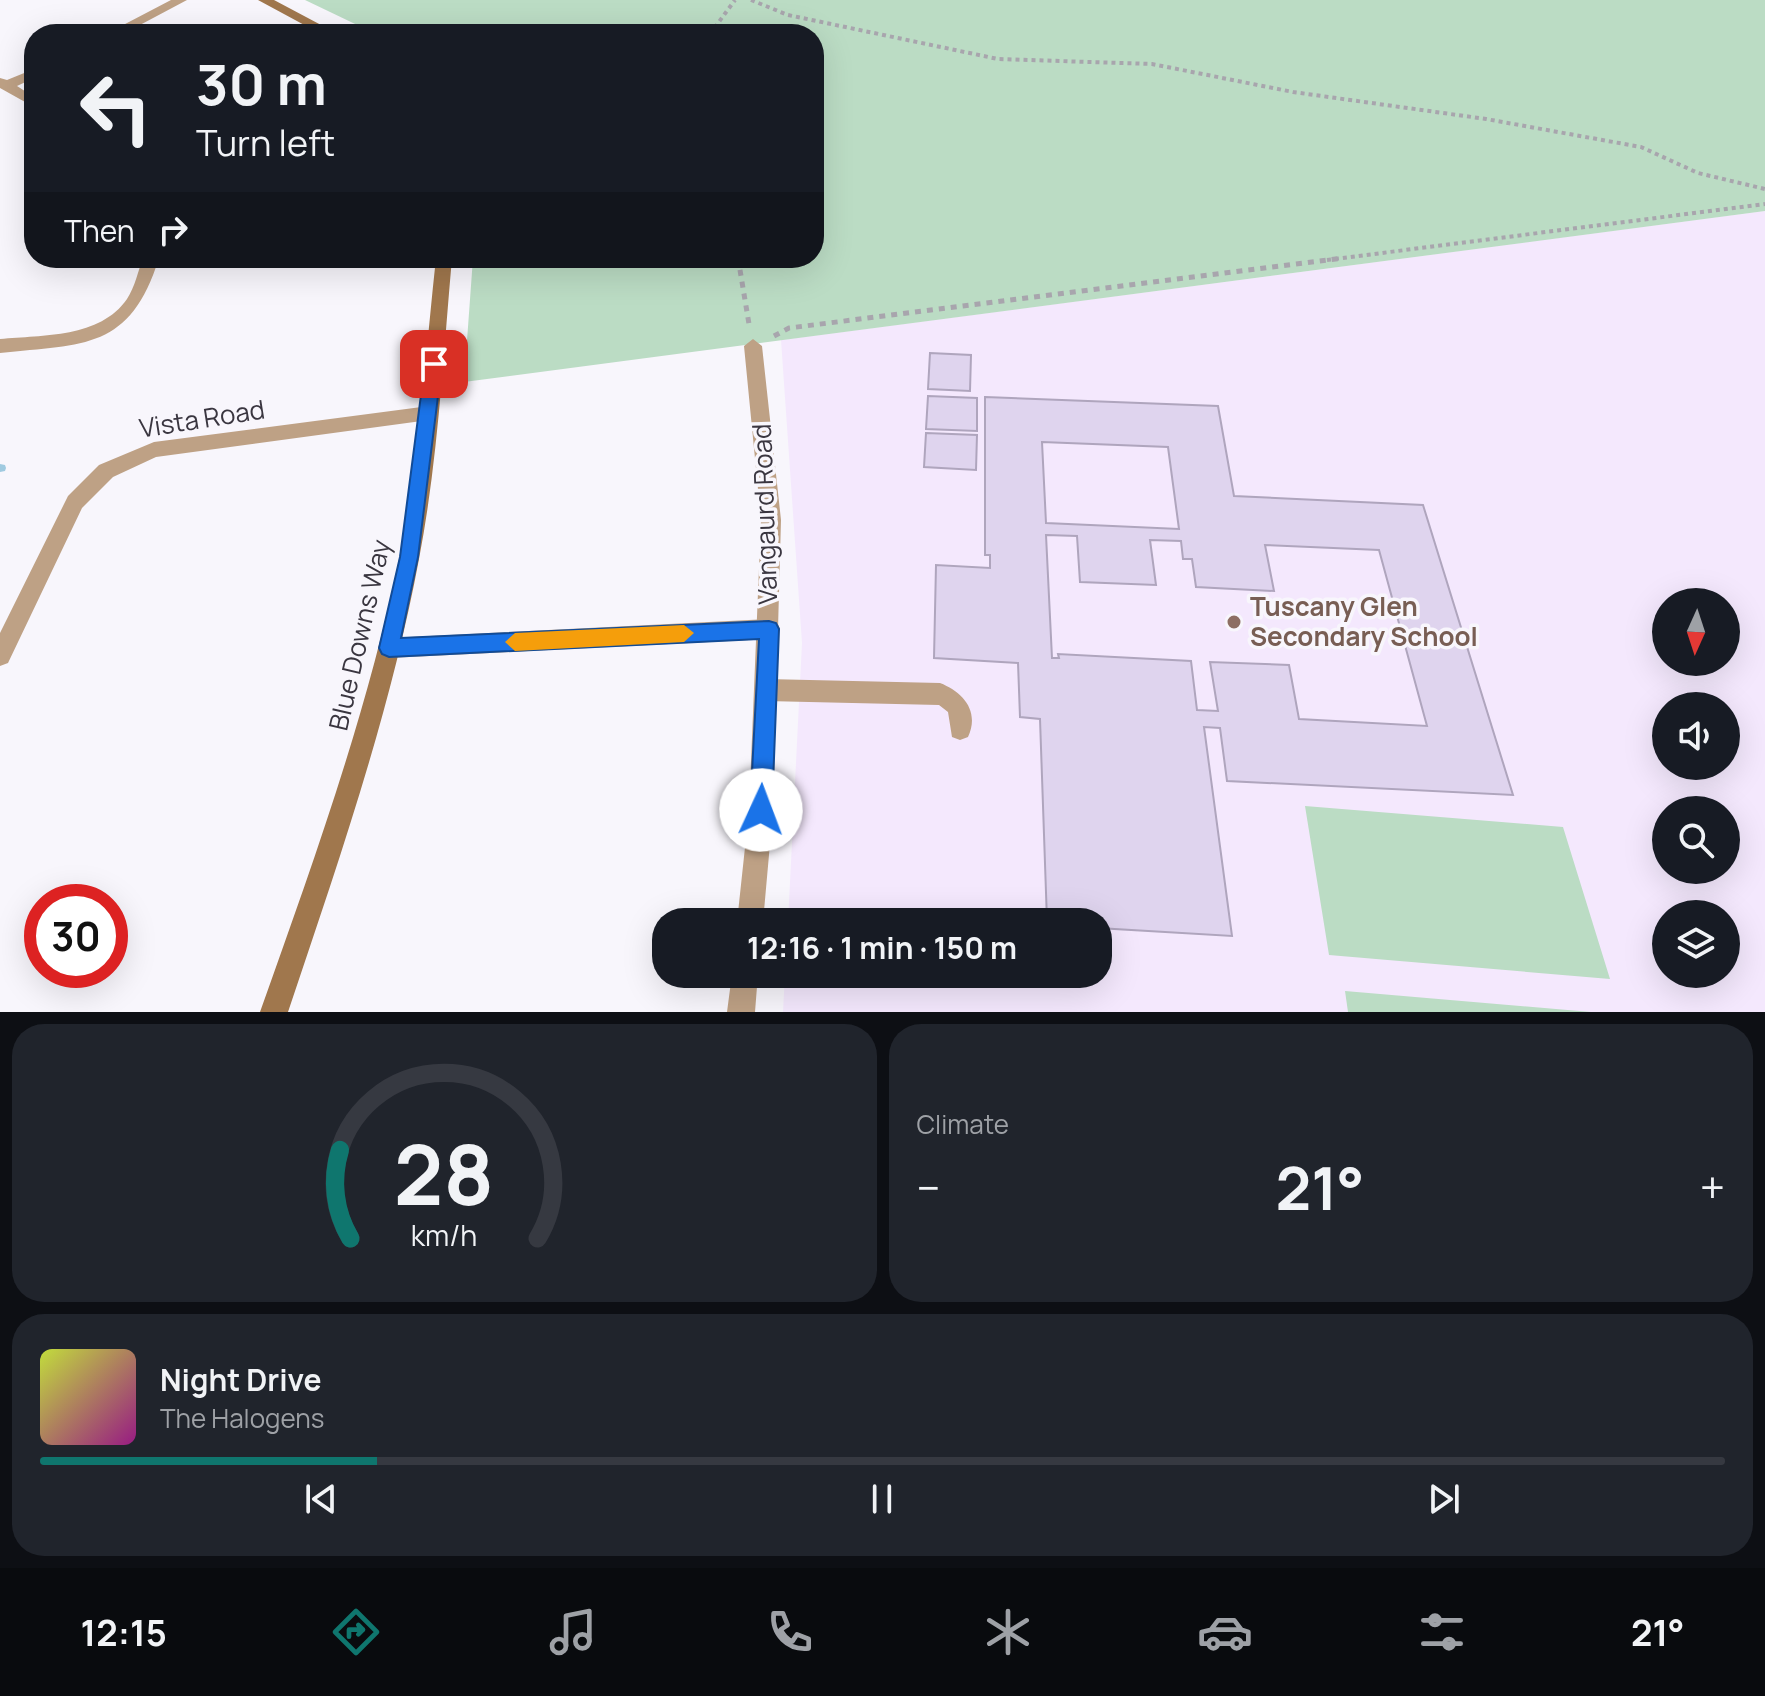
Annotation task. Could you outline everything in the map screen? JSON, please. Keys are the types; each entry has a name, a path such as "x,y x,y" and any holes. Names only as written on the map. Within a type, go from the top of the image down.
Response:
{"street":[{"path":"133,24 181,0"},
{"path":"264,0 311,24"},
{"path":"4,84 24,77"},
{"path":"4,84 24,97"},
{"path":"0,346 86,335 112,323 132,305 147,268"},
{"name":"Blue Downs Way","path":"274,1012 354,780 389,648 409,557 429,413 443,268"},
{"name":"Vangaurd Road","path":"751,908 761,810 771,520 753,346"},
{"name":"Vista Road","path":"0,656 75,502 88,486 121,462 163,448 429,413"},
{"path":"389,648 769,629"},
{"path":"766,690 940,694 954,700 961,709 960,729"},
{"path":"741,1012 744,988"}],"path":[{"path":"717,24 735,0"},
{"path":"751,0 788,15 998,59 1152,64 1293,92 1486,119 1641,147 1698,173 1765,189"},
{"path":"740,268 753,346 789,328 1765,204"}],"shaded area":[{"name":"Tuscany Glen Secondary School","path":"1765,211 1765,1012 783,1012 784,988 1112,988 1112,908 789,908 802,643 781,340"}],"green space":[{"path":"305,0 1765,0 1765,211 464,382 472,268 824,268 824,24 355,24"},
{"path":"1305,806 1563,827 1610,979 1329,955"},
{"path":"1345,991 1591,1012 1348,1012"}],"building":[{"path":"930,353 971,355 970,391 928,389"},
{"path":"928,396 977,398 977,431 926,429"},
{"path":"985,397 1218,406 1234,496 1423,505 1513,795 1227,781 1220,728 1204,727 1232,936 1112,929 1112,908 1047,908 1040,719 1020,717 1018,663 934,658 936,565 990,568 990,555 985,555","holes":["1042,442 1168,447 1179,529 1046,523","1046,535 1077,536 1080,582 1156,585 1150,540 1181,541 1183,559 1192,559 1196,587 1274,591 1265,545 1379,550 1427,726 1299,719 1289,665 1210,662 1218,711 1197,710 1191,661 1058,654 1059,658 1052,658"]},
{"path":"926,433 977,435 976,470 924,467"}],"slow traffic":[{"path":"515,642 684,633"}],"place":[{"name":"Tuscany Glen Secondary School","path":"1234,622"}],"route":[{"path":"434,364 409,557 389,648 769,629 761,810"}]}
